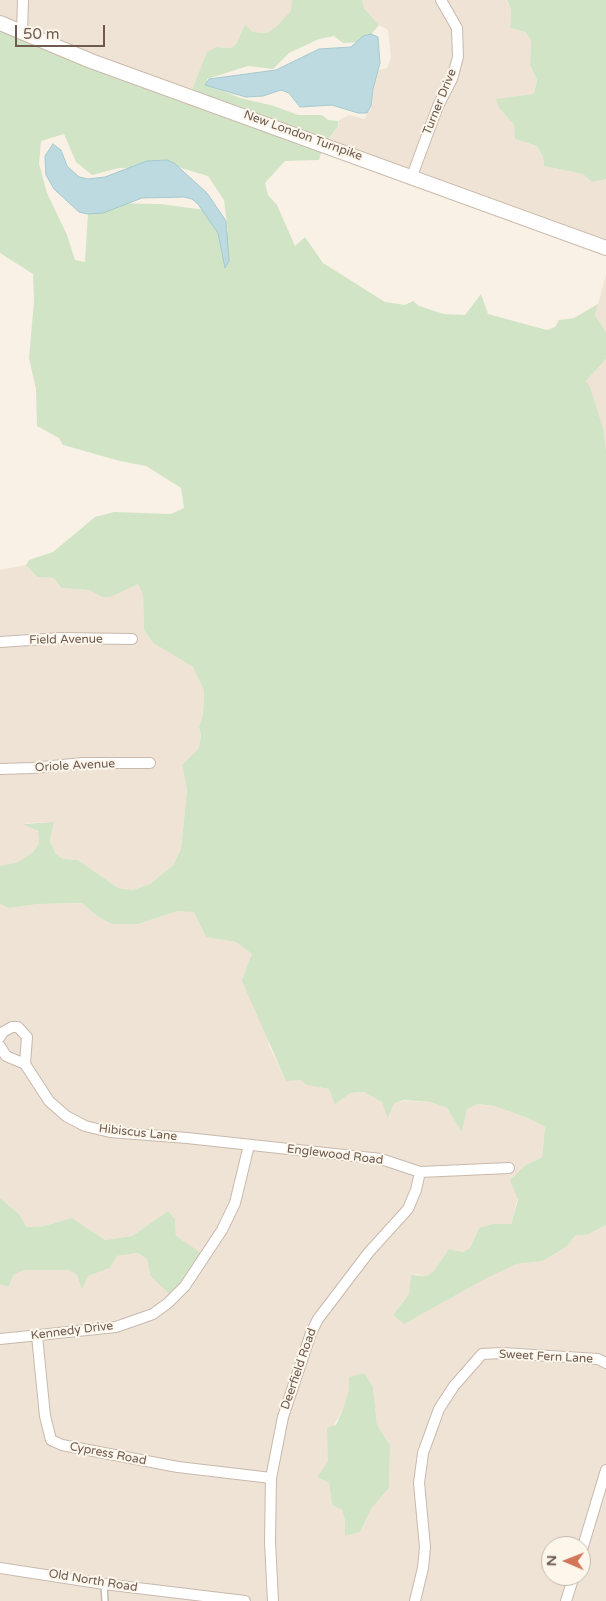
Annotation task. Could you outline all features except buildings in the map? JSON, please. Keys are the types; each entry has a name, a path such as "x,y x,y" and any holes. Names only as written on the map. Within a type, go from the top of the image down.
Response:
{"main road":[{"name":"New London Turnpike","path":"0,23 91,61 606,248"}],"street":[{"path":"22,33 23,0"},
{"name":"Turner Drive","path":"412,176 435,113 452,78 458,57 457,28 440,0"},
{"name":"Field Avenue","path":"0,642 60,638 132,639"},
{"name":"Oriole Avenue","path":"0,768 150,763"},
{"path":"0,1036 12,1027 18,1028 27,1037 25,1064"},
{"name":"Hibiscus Lane","path":"0,1046 6,1056 25,1064 49,1101 66,1116 85,1126 110,1132 249,1145"},
{"name":"Englewood Road","path":"249,1145 381,1159 420,1172 509,1168"},
{"name":"Kennedy Drive","path":"0,1339 116,1327 152,1314 168,1303 185,1286 222,1230 235,1203 249,1145"},
{"name":"Deerfield Road","path":"273,1601 270,1542 271,1478 283,1417 310,1333 318,1319 369,1252 408,1209 416,1190 420,1172"},
{"name":"Cypress Road","path":"37,1336 45,1416 51,1440 62,1445 158,1464 271,1478"},
{"name":"Sweet Fern Lane","path":"415,1601 423,1568 425,1547 419,1483 423,1453 439,1409 454,1386 482,1354 502,1353 556,1356 598,1359 606,1362"},
{"path":"586,1536 606,1470"},
{"name":"Old North Road","path":"0,1568 104,1584 245,1601"},
{"path":"566,1601 571,1586"}],"lane":[{"path":"104,1584 105,1601"}],"shaded area":[{"path":"0,0 292,0 292,11 276,27 266,33 253,32 245,26 236,44 231,48 216,47 190,95 0,25"},
{"path":"362,0 506,0 511,10 510,28 525,32 531,40 530,65 537,80 534,94 499,108 514,125 515,139 537,146 543,157 544,166 583,174 593,182 606,179 606,250 327,143 338,126 339,120 349,115 364,119 371,109 376,71 387,68 391,57 388,30 379,25 364,8"},
{"path":"606,275 606,332 595,315"},
{"path":"606,359 606,451 604,431 586,381"},
{"path":"26,565 37,577 54,578 61,588 89,590 102,597 110,596 138,584 143,595 144,630 153,643 193,667 204,691 203,714 199,727 201,735 199,748 182,765 187,789 181,849 173,865 150,884 133,890 118,888 78,860 63,859 56,854 50,841 54,822 25,823 38,832 39,843 33,852 18,862 0,866 0,570"},
{"path":"82,903 97,916 138,924 178,911 194,911 206,937 236,942 252,954 269,1046 286,1080 300,1080 308,1085 350,1093 364,1092 382,1102 389,1118 394,1104 402,1101 430,1102 447,1108 462,1131 467,1109 478,1104 494,1106 528,1118 545,1127 542,1157 526,1165 511,1224 492,1224 479,1228 470,1248 464,1252 449,1249 433,1272 426,1276 415,1274 409,1294 393,1315 405,1323 485,1279 517,1264 543,1261 566,1247 576,1235 587,1235 606,1225 606,1601 0,1601 0,1284 9,1287 13,1275 25,1270 69,1270 77,1275 82,1290 88,1276 110,1268 117,1256 138,1253 147,1259 150,1275 176,1236 175,1219 168,1211 132,1236 105,1240 72,1218 44,1226 27,1227 19,1214 0,1198 0,904 8,908 39,904","holes":["349,1377 373,1387 377,1425 390,1445 389,1488 371,1509 360,1532 345,1536 345,1521 342,1510 332,1505 329,1483 317,1477 328,1461 329,1434 343,1409 349,1390"]}],"green space":[{"path":"292,0 362,0 364,8 379,25 367,39 361,42 343,43 334,36 319,39 289,53 273,69 248,66 207,79 207,84 240,98 274,106 298,115 322,115 328,120 338,121 338,126 323,147 319,160 285,161 265,183 268,195 277,205 295,246 305,237 323,263 385,302 405,305 413,301 419,306 444,314 465,315 481,294 488,314 547,330 555,327 559,320 574,318 598,304 595,315 606,332 606,359 586,381 590,387 604,431 606,451 606,1225 587,1235 576,1235 566,1247 543,1261 517,1264 485,1279 404,1324 393,1315 409,1294 411,1275 426,1276 433,1272 449,1249 463,1252 470,1248 479,1228 492,1224 511,1224 518,1200 510,1180 526,1165 542,1157 545,1127 528,1118 494,1106 478,1104 467,1109 462,1132 447,1108 430,1102 403,1100 394,1104 388,1119 382,1102 364,1092 350,1093 335,1104 329,1089 307,1085 300,1080 286,1081 242,981 252,954 236,942 206,937 194,912 178,911 138,924 112,924 97,916 82,903 39,904 8,908 0,904 0,866 18,862 33,852 39,843 38,831 23,824 54,822 50,841 56,854 63,859 78,860 118,888 133,890 150,884 173,865 181,849 187,789 182,765 199,748 201,735 199,727 203,714 204,691 193,667 153,643 144,630 143,595 138,584 110,597 102,597 89,590 61,588 54,578 37,577 26,565 29,560 53,552 95,517 114,512 171,514 184,508 181,488 146,466 120,461 63,445 59,438 37,426 36,389 29,358 34,301 33,274 0,253 0,25 190,95 207,52 216,47 231,48 236,44 245,25 253,32 266,33 276,27 291,11","holes":["64,134 76,162 92,175 119,168 178,167 208,176 224,200 228,232 205,210 160,204 111,203 88,213 85,262 75,260 67,235 47,193 39,164 41,141"]},
{"path":"507,0 606,0 606,179 592,182 583,174 544,166 543,157 537,146 515,139 514,125 499,108 496,99 534,94 537,80 530,65 531,40 525,32 510,28 511,10"},
{"path":"0,1198 19,1214 27,1227 44,1226 72,1218 105,1240 132,1236 168,1211 175,1219 176,1236 204,1255 172,1297 150,1275 147,1259 138,1253 117,1256 110,1268 88,1276 82,1290 77,1275 69,1270 25,1270 13,1275 9,1287 0,1284"},
{"path":"364,1373 373,1387 377,1425 390,1445 389,1488 371,1509 360,1532 345,1536 345,1521 342,1510 332,1505 329,1483 317,1477 328,1461 327,1428 336,1425 343,1409 349,1390 349,1377"}],"water":[{"path":"371,34 378,37 380,63 373,89 371,106 367,113 358,113 332,105 300,107 289,93 281,90 263,96 246,97 205,85 209,79 276,70 319,49 351,47 363,36"},
{"path":"53,144 61,150 67,166 79,177 88,179 105,177 147,161 167,160 174,163 207,193 226,221 229,261 225,268 218,233 198,204 192,199 184,197 142,198 103,213 87,214 79,212 54,189 46,175 45,156"}]}
